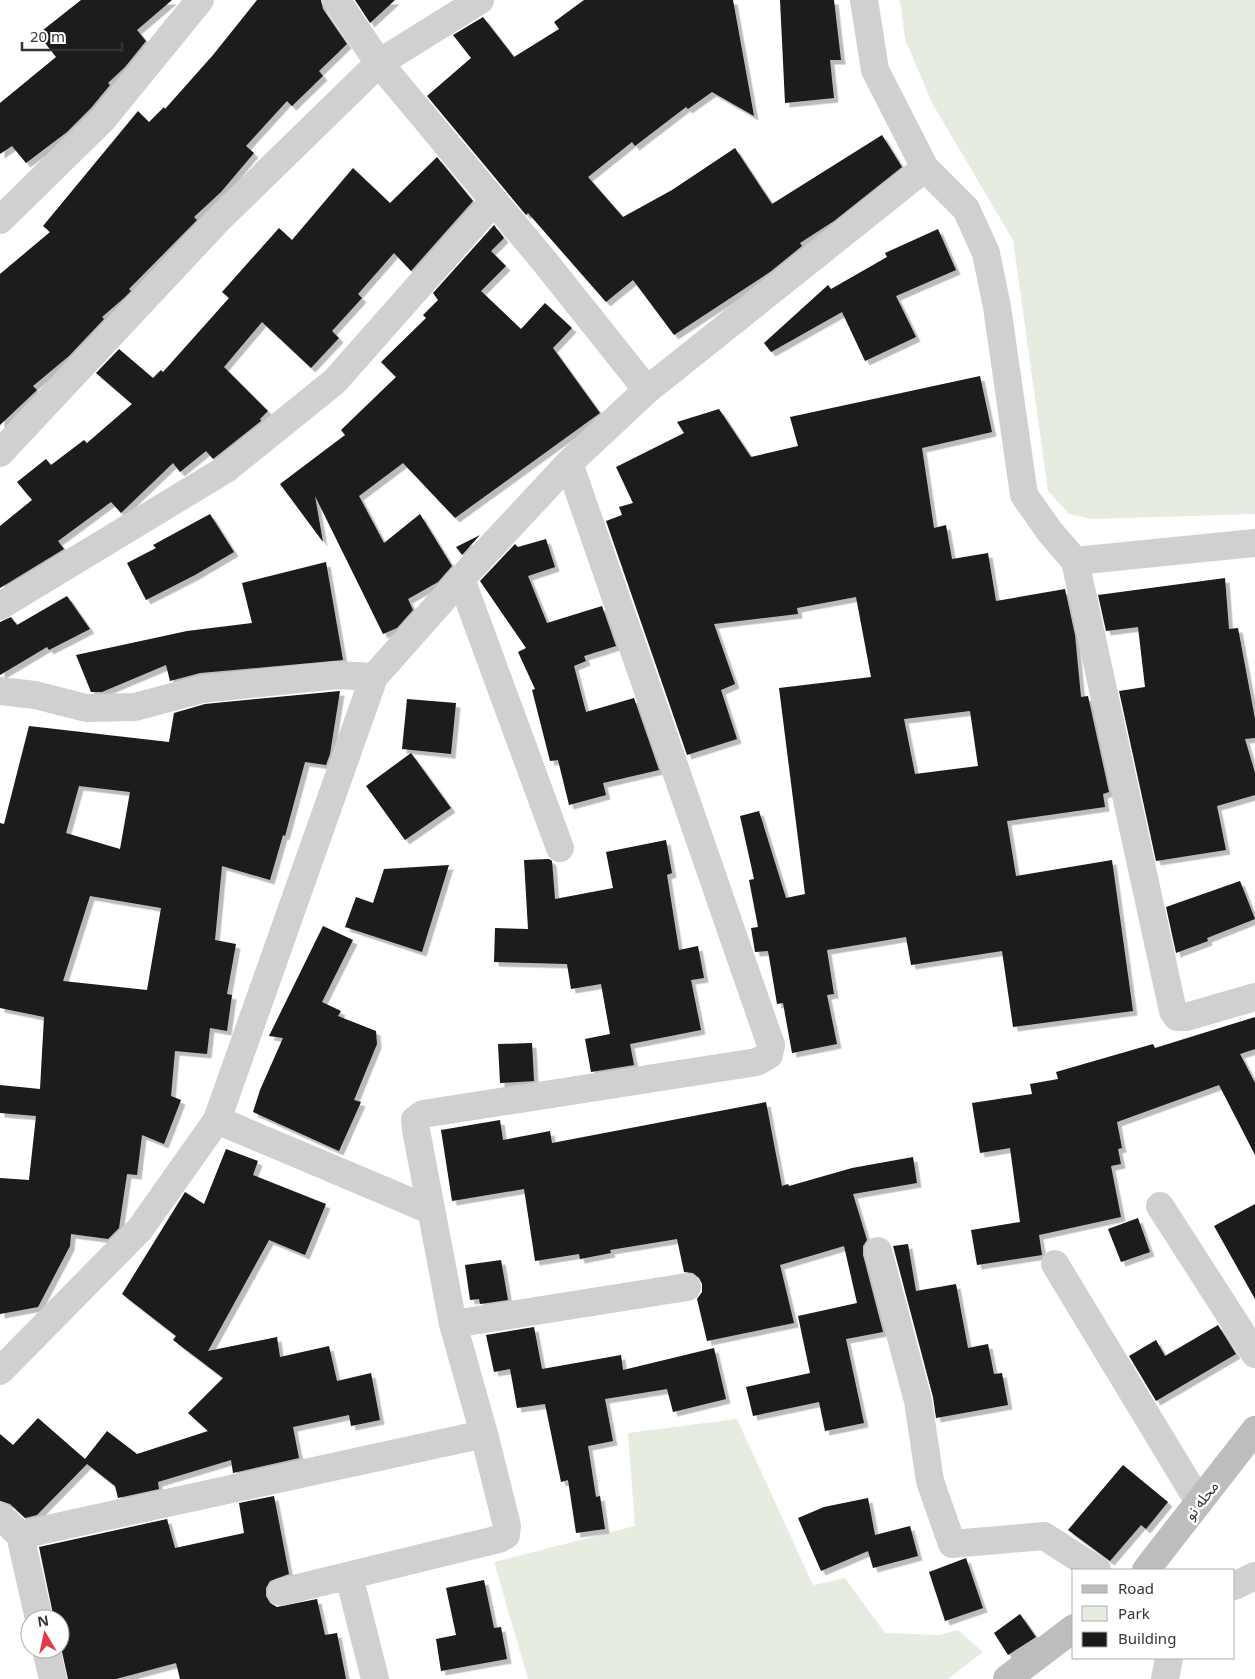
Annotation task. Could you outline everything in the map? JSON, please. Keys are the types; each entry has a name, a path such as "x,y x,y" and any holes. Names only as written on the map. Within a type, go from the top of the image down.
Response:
{"street":[{"path":"0,220 103,119 200,0"},
{"path":"336,0 379,63 647,390"},
{"path":"0,453 218,220 379,63 480,0"},
{"path":"864,0 875,70 925,168 966,209 986,253 997,307 1024,495 1050,532 1076,561 1173,1011 1177,1017 1186,1017 1255,997"},
{"path":"0,1371 140,1229 217,1120 374,677 461,579 569,464 647,390 925,168"},
{"path":"0,606 226,469 335,381 494,201"},
{"path":"281,1592 498,1539 506,1535 507,1526 484,1434 453,1324 430,1210 415,1120 423,1114 757,1062 769,1054 771,1045 569,464"},
{"path":"1076,561 1255,543"},
{"path":"461,579 560,848"},
{"path":"0,691 36,695 86,708 134,707 202,690 338,675 374,677"},
{"path":"217,1120 430,1210"},
{"path":"1160,1206 1255,1354"},
{"path":"878,1251 918,1401 930,1481 952,1544 1044,1536 1095,1569"},
{"path":"1055,1264 1199,1502"},
{"path":"453,1324 688,1287"},
{"name":"محله نو","path":"1147,1569 1255,1430"},
{"path":"20,1535 484,1434"},
{"path":"0,1516 20,1535 37,1609"},
{"path":"349,1576 375,1679"},
{"path":"1235,1586 1255,1576"},
{"path":"1007,1679 1072,1630"},
{"path":"48,1659 53,1679"},
{"path":"1165,1679 1169,1659"}],"green space":[{"path":"900,0 1255,0 1255,514 1092,519 1069,514 1048,491 1013,240 932,103 905,39"},
{"path":"737,1419 813,1585 845,1578 885,1633 939,1635 958,1630 983,1652 948,1679 528,1679 494,1562 635,1526 628,1433"}],"building":[{"path":"81,0 172,0 137,30 146,41 125,67 108,83 110,85 91,108 67,132 26,163 12,146 0,154 0,103 56,57 38,34"},
{"path":"257,0 321,0 323,9 347,44 319,71 323,76 292,106 287,101 246,146 254,153 221,192 194,217 197,220 129,289 131,291 102,317 104,319 69,356 33,386 37,390 0,425 0,274 50,232 43,226 138,111 149,122 164,107 165,109 213,55"},
{"path":"355,0 395,0 370,23"},
{"path":"584,0 733,0 754,116 712,92 688,109 686,107 635,146 632,142 588,177 623,217 672,190 735,148 772,204 882,135 902,167 834,221 800,243 802,246 770,272 674,335 633,280 606,302 528,213 526,215 427,96 471,58 453,35 483,17 514,57 559,29 554,22"},
{"path":"780,0 834,0 841,60 830,60 834,98 785,103"},
{"path":"437,157 473,201 411,271 394,253 358,294 362,298 332,331 339,338 311,368 262,322 224,367 268,411 260,419 261,421 213,459 206,451 180,472 173,463 121,513 111,502 58,541 64,549 0,588 0,526 32,500 17,482 46,459 51,465 84,440 87,443 132,404 96,373 119,349 153,378 161,370 163,372 229,298 222,292 279,228 292,240 353,168 390,203"},
{"path":"494,225 504,238 491,251 506,266 481,291 521,329 545,303 572,328 553,348 600,413 455,518 403,463 359,496 384,543 420,514 452,566 438,582 408,599 413,610 397,628 383,634 315,496 323,542 280,484 345,435 341,430 396,377 381,362 426,318 423,315 438,300 433,293"},
{"path":"938,229 956,270 896,296 916,337 865,361 842,312 771,352 764,343 828,285 831,289 887,257 885,253"},
{"path":"980,376 992,432 922,448 934,528 946,525 952,559 988,553 996,601 1065,589 1075,635 1081,697 1088,696 1109,792 1103,794 1105,807 1007,821 1016,876 1112,860 1133,1011 1013,1027 1002,951 911,965 906,937 827,950 834,994 827,995 837,1044 792,1053 783,1003 777,1004 768,951 755,952 751,928 758,927 749,880 754,879 740,816 759,811 786,898 805,894 779,688 871,677 856,597 797,608 798,614 714,624 735,684 721,690 737,739 687,755 606,521 622,515 619,507 633,503 616,467 684,433 677,422 719,409 751,457 798,446 790,417","holes":["970,711 978,766 915,774 904,719"]},
{"path":"210,514 234,552 195,575 146,600 127,563 156,548 153,545"},
{"path":"480,535 462,555 456,547"},
{"path":"546,539 555,567 528,576 547,623 602,606 616,646 584,656 586,661 574,666 586,712 634,698 659,770 603,783 606,795 569,805 558,760 550,761 532,690 535,689 518,652 526,648 480,581 515,544 518,547"},
{"path":"326,562 343,660 200,673 170,681 166,665 102,692 91,692 76,655 187,631 252,623 242,583"},
{"path":"1225,578 1229,629 1238,628 1255,719 1255,738 1245,739 1255,773 1255,795 1217,806 1226,850 1156,861 1119,691 1145,687 1138,627 1106,631 1098,595"},
{"path":"67,596 90,629 49,650 47,647 0,675 0,622 11,617 17,625"},
{"path":"340,691 330,754 326,765 305,762 285,836 283,835 270,880 222,866 215,940 236,944 227,994 232,995 227,1031 210,1028 207,1054 175,1051 171,1096 181,1100 164,1144 142,1135 137,1175 127,1174 119,1228 108,1239 71,1234 70,1246 38,1307 0,1314 0,1178 29,1180 36,1116 0,1113 0,1085 40,1089 44,1017 0,1008 0,823 4,824 29,726 169,742 174,713 205,704","holes":["79,786 130,792 120,849 66,833","90,896 161,908 147,990 63,981"]},
{"path":"407,699 456,703 451,754 402,749"},
{"path":"411,753 451,808 405,840 366,786"},
{"path":"666,840 672,873 667,875 679,950 698,946 704,978 691,980 701,1030 630,1044 634,1065 591,1072 585,1039 610,1034 601,984 571,989 567,964 494,962 495,928 528,929 524,860 549,859 552,861 555,899 613,888 606,852"},
{"path":"449,865 422,952 345,927 356,897 373,903 384,869"},
{"path":"1240,881 1255,919 1207,938 1208,941 1176,953 1166,907"},
{"path":"323,926 353,940 322,1002 341,1011 338,1016 376,1031 377,1044 354,1100 361,1102 339,1151 253,1112 260,1090 283,1038 269,1036"},
{"path":"1255,1017 1255,1049 1240,1054 1255,1083 1255,1155 1219,1085 1117,1122 1122,1148 1118,1149 1121,1164 1111,1166 1121,1217 1039,1235 1042,1255 977,1265 971,1230 1020,1222 1010,1148 980,1153 972,1103 1032,1094 1030,1084 1058,1079 1056,1072 1153,1044 1155,1048"},
{"path":"532,1043 534,1081 500,1083 498,1044"},
{"path":"766,1102 782,1186 788,1184 789,1186 852,1168 913,1157 917,1183 853,1194 867,1240 863,1246 863,1255 883,1332 846,1339 864,1423 825,1431 819,1402 753,1416 746,1387 810,1373 798,1316 857,1303 844,1246 780,1265 794,1323 707,1341 697,1299 702,1292 702,1284 693,1273 684,1272 677,1239 610,1250 611,1253 580,1259 579,1254 535,1261 524,1189 452,1201 441,1130 500,1120 503,1140 550,1131 552,1143"},
{"path":"226,1149 258,1161 253,1175 326,1204 305,1255 269,1240 208,1351 277,1337 280,1357 329,1346 337,1381 371,1373 380,1420 351,1426 349,1415 293,1427 299,1458 233,1473 231,1460 158,1482 159,1489 118,1498 115,1486 87,1464 37,1515 25,1518 10,1504 0,1501 0,1434 13,1445 38,1418 85,1459 107,1431 137,1454 208,1431 188,1413 223,1378 173,1340 176,1336 122,1294 185,1192 204,1204"},
{"path":"1255,1204 1255,1299 1214,1226"},
{"path":"1138,1218 1150,1252 1121,1262 1108,1229"},
{"path":"908,1244 916,1291 956,1284 968,1348 988,1344 994,1374 1002,1373 1008,1405 936,1418 933,1397 893,1246"},
{"path":"501,1260 508,1300 480,1304 479,1299 470,1300 465,1265"},
{"path":"1218,1325 1236,1354 1156,1401 1129,1356 1156,1340 1165,1356"},
{"path":"534,1327 542,1369 621,1355 623,1370 714,1348 726,1399 673,1412 667,1389 605,1399 613,1441 588,1446 596,1497 600,1496 605,1529 576,1533 568,1480 561,1482 545,1404 517,1408 510,1369 494,1372 486,1335"},
{"path":"1123,1465 1168,1502 1146,1529 1141,1525 1110,1561 1068,1530"},
{"path":"274,1496 289,1574 270,1581 266,1588 266,1596 270,1603 277,1607 317,1599 325,1635 337,1633 346,1679 180,1679 176,1663 116,1679 68,1679 64,1659 70,1659 70,1609 52,1609 39,1547 167,1519 175,1548 244,1533 239,1503"},
{"path":"868,1498 875,1535 910,1526 918,1556 873,1568 868,1551 821,1571 798,1518 824,1507"},
{"path":"966,1558 983,1608 945,1621 929,1572"},
{"path":"484,1580 494,1628 501,1627 507,1659 441,1671 436,1639 456,1635 446,1588"},
{"path":"1020,1614 1036,1637 1008,1655 994,1633"}]}
